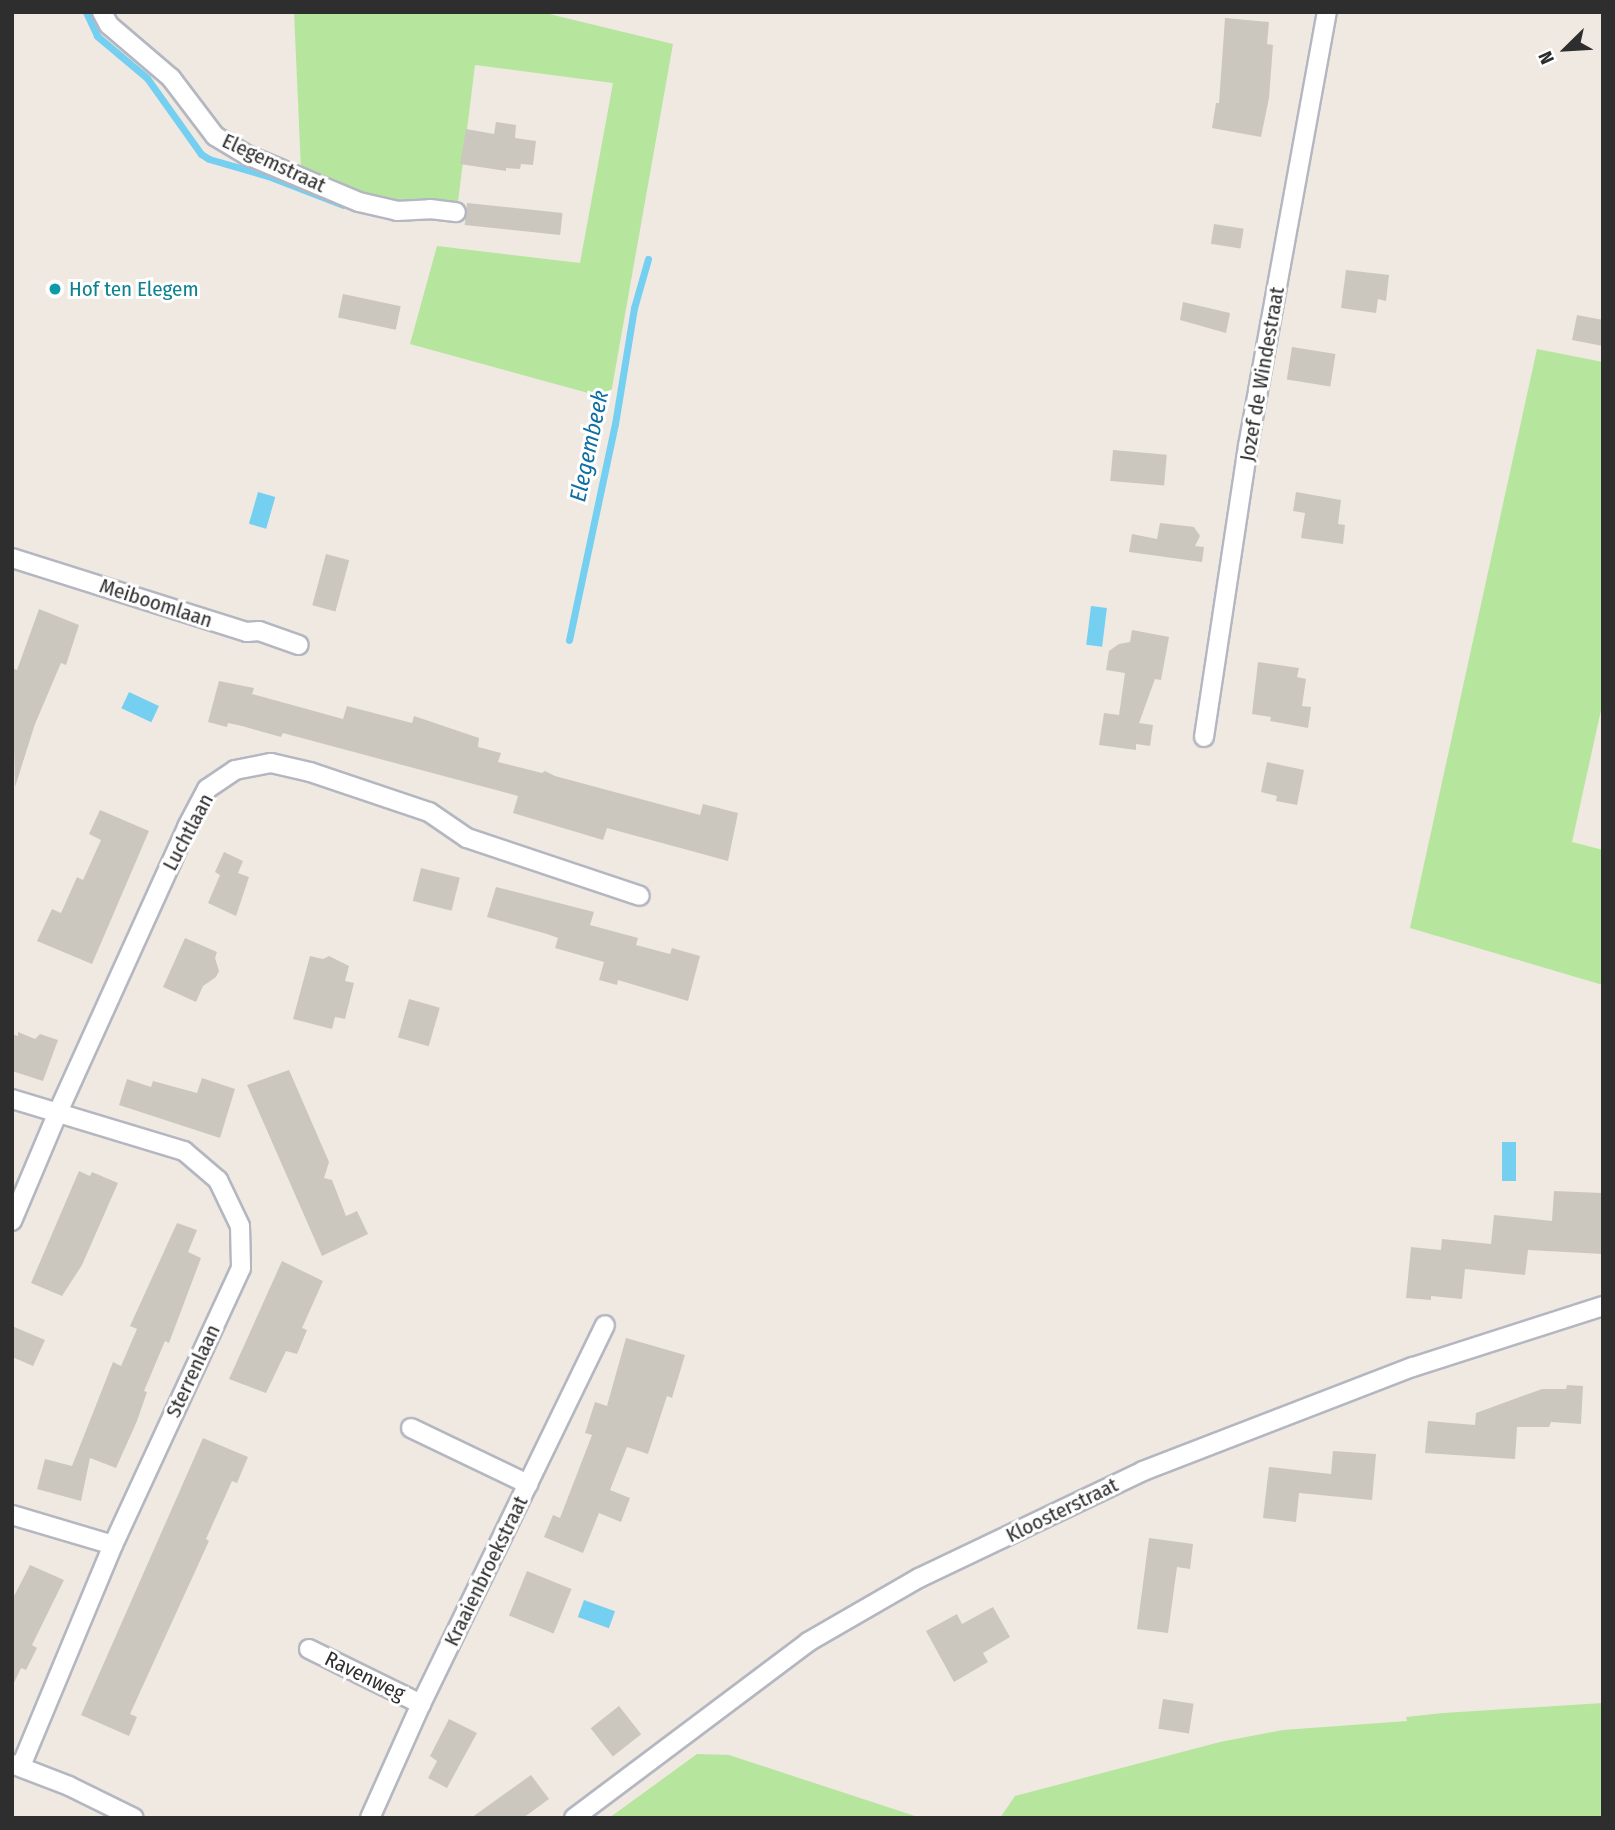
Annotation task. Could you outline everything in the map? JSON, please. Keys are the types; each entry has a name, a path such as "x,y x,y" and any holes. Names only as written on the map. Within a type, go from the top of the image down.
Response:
{"street":[{"name":"Elegemstraat","path":"102,12 109,25 171,78 215,136 247,155 359,202 397,211 430,209 456,212"},
{"name":"Jozef de Windestraat","path":"1204,737 1248,446 1327,12"},
{"name":"Meiboomlaan","path":"14,565 247,632 259,631 299,645"},
{"name":"Luchtlaan","path":"12,1221 58,1112 187,827 207,789 235,770 271,763 310,772 429,812 467,838 640,896"},
{"name":"Sterrenlaan","path":"12,1099 184,1151 218,1180 240,1226 241,1268 113,1545 17,1765"},
{"name":"Kloosterstraat","path":"574,1818 808,1642 919,1578 1143,1471 1413,1367 1603,1306"},
{"name":"Kraaienbroekstraat","path":"370,1818 421,1704 604,1325"},
{"path":"411,1428 528,1484"},
{"path":"12,1516 113,1545"},
{"name":"Ravenweg","path":"309,1648 421,1704"},
{"path":"17,1765 69,1786 134,1818"}],"green space":[{"path":"294,12 541,12 673,44 610,399 410,344 437,246 580,263 613,83 475,65 458,202 430,198 398,201 363,192 301,169"},
{"path":"1537,349 1603,362 1603,701 1572,842 1603,850 1603,985 1410,928"},
{"path":"1603,1703 1603,1818 1000,1818 1015,1796 1220,1742 1283,1730 1407,1721 1406,1717 1443,1713"},
{"path":"697,1754 729,1755 921,1818 609,1818"}],"water":[{"path":"258,492 275,497 266,529 249,524"},
{"path":"1091,606 1107,608 1102,647 1086,645"},
{"path":"129,692 159,706 151,722 121,708"},
{"path":"1502,1142 1516,1142 1516,1181 1502,1181"},
{"path":"584,1600 615,1611 609,1628 578,1617"}],"building":[{"path":"1225,18 1269,22 1267,44 1273,45 1269,98 1261,137 1212,128 1216,103 1219,103"},
{"path":"496,122 516,125 515,138 536,141 533,165 521,164 520,169 506,168 506,171 460,164 466,129 494,134"},
{"path":"467,203 562,213 560,235 465,225"},
{"path":"1214,224 1244,229 1241,248 1211,244"},
{"path":"1346,270 1389,275 1386,301 1378,299 1376,313 1341,308"},
{"path":"343,294 401,306 396,330 338,317"},
{"path":"1183,302 1230,313 1226,333 1180,320"},
{"path":"1577,315 1603,320 1603,346 1572,340"},
{"path":"1292,347 1335,354 1330,386 1287,380"},
{"path":"1113,450 1167,455 1164,486 1110,481"},
{"path":"1296,492 1341,500 1338,524 1345,525 1343,544 1301,538 1305,513 1293,511"},
{"path":"1160,523 1194,527 1200,536 1195,546 1204,547 1202,562 1129,552 1132,534 1157,539"},
{"path":"326,554 349,560 335,611 312,605"},
{"path":"39,609 79,625 66,665 61,663 35,724 15,787 12,668 17,670"},
{"path":"1132,630 1169,637 1161,680 1155,679 1139,723 1153,725 1150,746 1136,744 1136,750 1099,745 1104,713 1119,715 1125,673 1106,670 1109,651 1119,644 1130,642"},
{"path":"1258,662 1299,668 1297,677 1306,679 1302,706 1311,707 1308,728 1270,721 1271,717 1252,714"},
{"path":"219,681 254,688 252,694 343,719 347,706 412,723 414,716 479,738 478,747 501,753 498,762 542,773 545,771 700,815 703,804 738,813 728,861 607,828 603,840 513,813 518,796 283,733 281,737 228,723 227,727 208,722"},
{"path":"1267,762 1304,770 1297,805 1276,801 1277,796 1261,792"},
{"path":"100,810 149,831 92,964 37,941 52,909 61,913 77,877 83,880 101,840 89,834"},
{"path":"224,852 243,861 238,873 249,877 236,916 208,903 220,875 215,872"},
{"path":"421,868 460,878 452,911 413,901"},
{"path":"496,887 594,912 590,925 638,938 636,945 670,954 672,948 700,956 688,1001 618,980 617,985 599,980 604,962 555,948 558,938 487,917"},
{"path":"185,938 217,952 215,958 219,971 216,977 203,986 196,1002 163,987"},
{"path":"310,956 323,959 329,956 349,966 345,981 354,983 345,1019 335,1017 332,1029 293,1019"},
{"path":"409,999 440,1008 429,1046 398,1037"},
{"path":"18,1032 35,1039 40,1034 58,1040 43,1081 12,1071 12,1034 18,1036"},
{"path":"289,1070 329,1162 324,1178 332,1180 346,1216 357,1211 368,1234 322,1256 247,1085"},
{"path":"202,1078 235,1089 220,1138 119,1105 127,1079 151,1087 153,1081 197,1093"},
{"path":"79,1171 90,1176 92,1172 118,1183 82,1265 62,1296 31,1283"},
{"path":"1554,1191 1603,1193 1603,1254 1528,1250 1525,1275 1465,1269 1462,1299 1431,1296 1431,1300 1406,1298 1411,1247 1441,1250 1442,1239 1491,1244 1494,1215 1552,1221"},
{"path":"177,1223 197,1230 188,1252 201,1258 169,1343 165,1341 144,1391 147,1392 137,1421 116,1468 90,1458 81,1501 37,1489 45,1459 72,1466 113,1362 121,1366 137,1329 130,1326"},
{"path":"282,1261 323,1281 302,1328 307,1330 297,1354 286,1351 266,1393 229,1379"},
{"path":"12,1326 45,1340 33,1366 12,1357"},
{"path":"626,1338 685,1355 672,1398 667,1396 648,1454 627,1447 610,1490 630,1498 621,1522 599,1513 583,1553 544,1537 553,1515 560,1518 592,1435 585,1433 595,1402 607,1406"},
{"path":"1567,1385 1583,1386 1581,1424 1551,1422 1549,1427 1517,1427 1515,1459 1425,1453 1428,1421 1475,1425 1476,1413 1542,1389 1566,1389"},
{"path":"203,1438 248,1457 237,1483 232,1481 206,1539 209,1541 130,1714 137,1717 129,1736 81,1715"},
{"path":"1333,1451 1376,1454 1372,1500 1299,1493 1296,1522 1263,1518 1269,1467 1331,1474"},
{"path":"1149,1538 1193,1544 1190,1569 1177,1567 1168,1633 1137,1629"},
{"path":"30,1565 64,1580 32,1645 37,1648 26,1670 21,1668 12,1687 12,1600"},
{"path":"527,1571 572,1589 554,1633 509,1616"},
{"path":"993,1607 1010,1637 983,1653 988,1662 954,1682 926,1631 957,1614 962,1624"},
{"path":"1163,1699 1194,1704 1189,1733 1158,1729"},
{"path":"619,1706 641,1734 613,1757 591,1728"},
{"path":"449,1719 477,1733 447,1788 428,1778 437,1761 430,1756"},
{"path":"531,1775 549,1799 523,1818 471,1818"}],"waterway":[{"name":"Elegembeek","path":"86,12 97,36 147,78 201,154 343,205"},
{"name":"Elegembeek","path":"569,640 615,424 634,308 648,259"}],"place":[{"name":"Hof ten Elegem","path":"55,289"}]}
